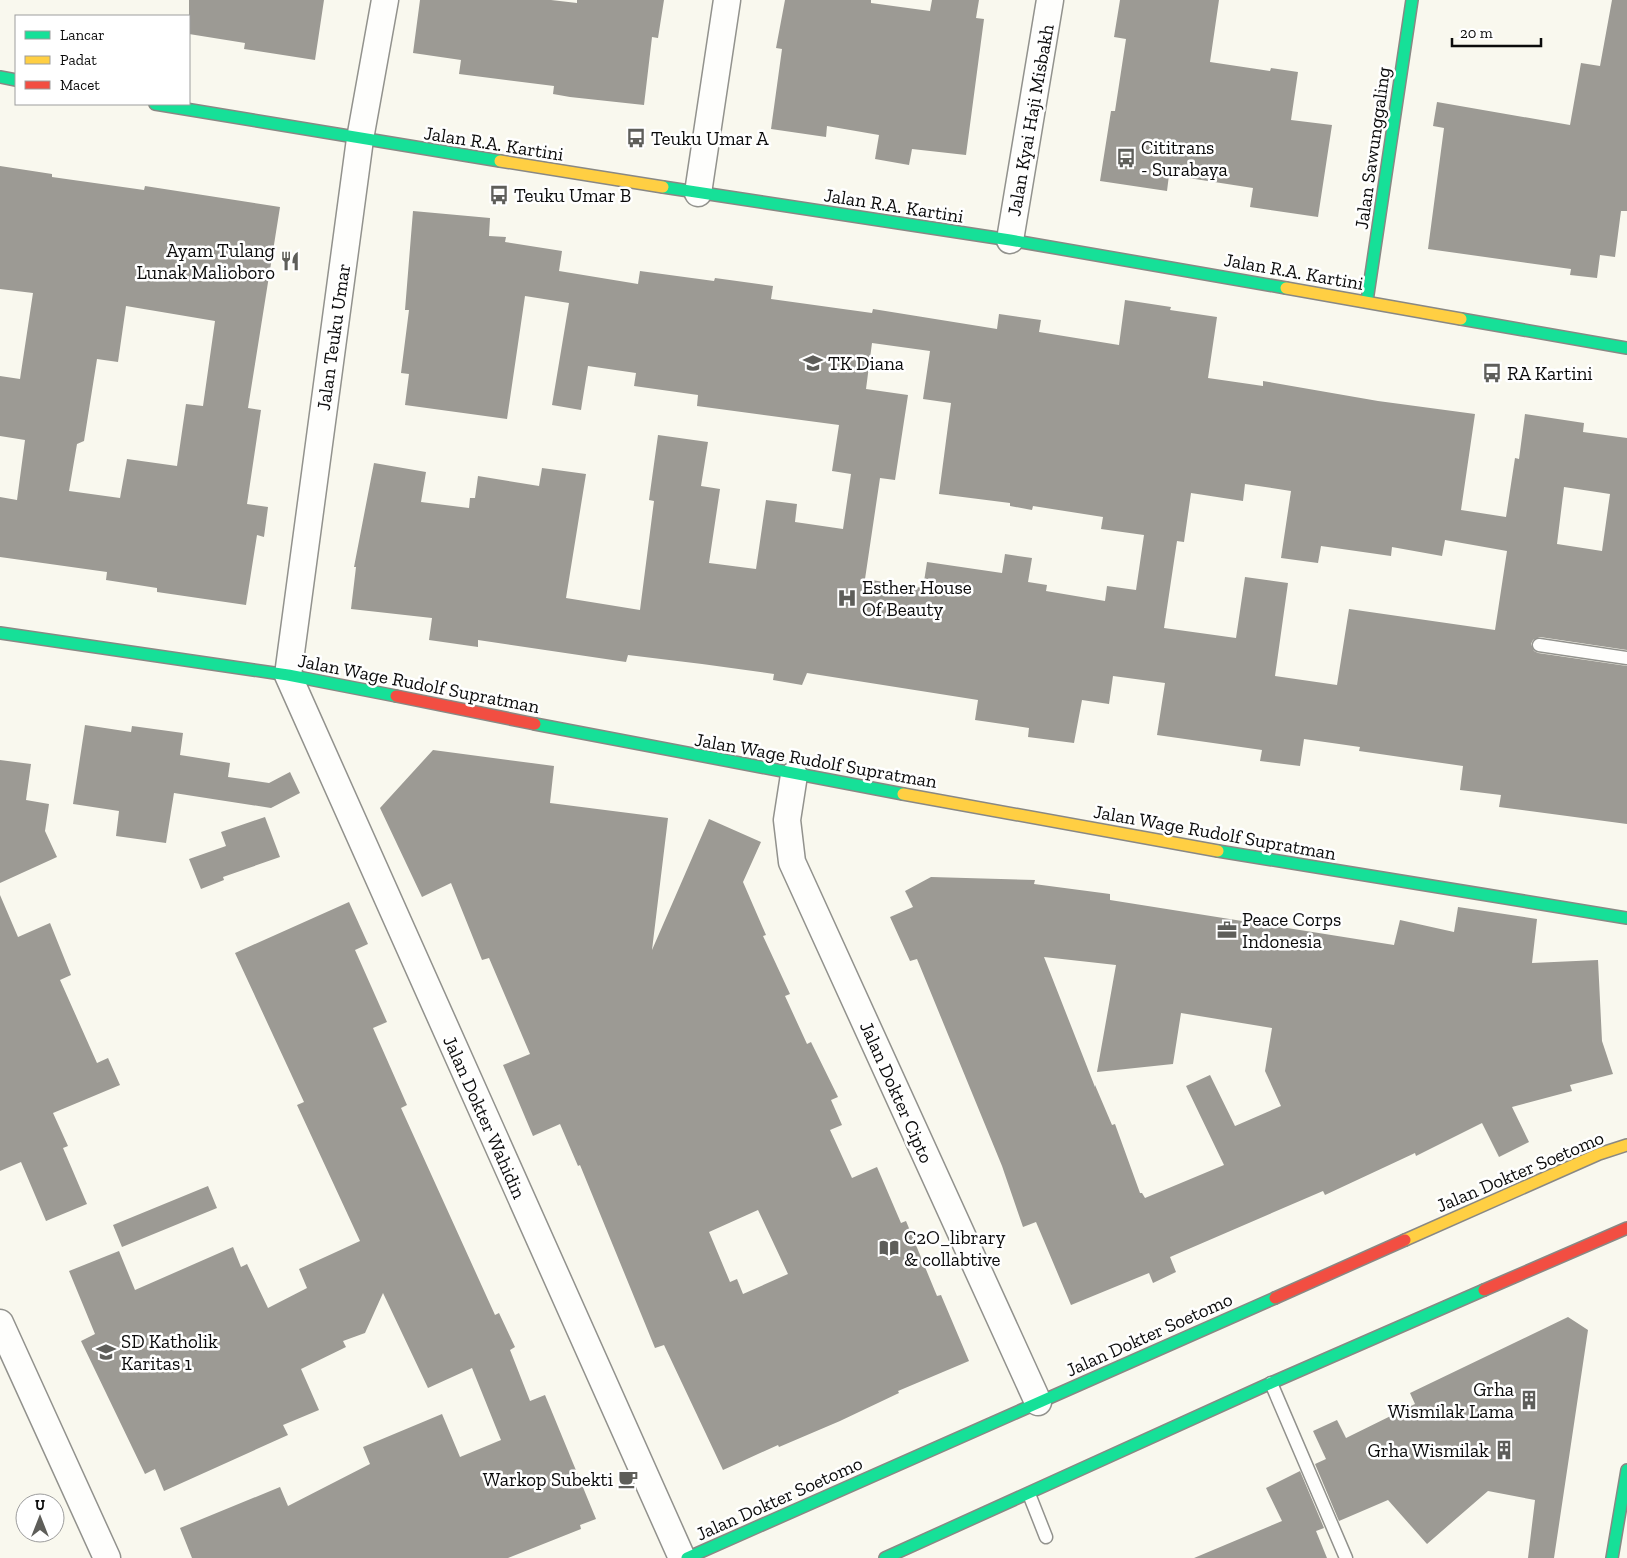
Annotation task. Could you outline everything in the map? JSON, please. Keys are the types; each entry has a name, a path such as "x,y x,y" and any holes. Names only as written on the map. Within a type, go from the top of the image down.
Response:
{"street":[{"name":"Jalan Teuku Umar","path":"288,675 360,139 384,0"},
{"path":"698,193 727,0"},
{"name":"Jalan Kyai Haji Misbakh","path":"1010,240 1050,0"},
{"name":"Jalan Sawunggaling","path":"1367,301 1412,0"},
{"path":"0,77 15,80"},
{"name":"Jalan R.A. Kartini","path":"161,105 698,193 1010,240 1627,348"},
{"name":"Jalan Wage Rudolf Supratman","path":"0,633 288,675 794,775 1309,867 1627,918"},
{"name":"Jalan Dokter Wahidin","path":"288,675 682,1558"},
{"name":"Jalan Dokter Cipto","path":"794,775 787,820 792,862 1038,1402"},
{"name":"Jalan Dokter Soetomo","path":"687,1558 1599,1154 1627,1144"},
{"path":"885,1558 1271,1383 1627,1228"},
{"path":"0,1324 107,1558"},
{"path":"1612,1558 1627,1470"}],"lane":[{"path":"1539,644 1627,658"},
{"path":"1271,1383 1346,1558"},
{"path":"1029,1494 1046,1537"}],"building":[{"path":"189,0 324,0 315,60 244,49 245,43 190,34"},
{"path":"420,0 551,0 577,3 577,0 664,0 658,38 652,37 644,105 570,97 553,94 554,86 459,74 461,60 413,53"},
{"path":"785,0 871,0 871,3 930,11 932,0 979,0 976,18 984,19 966,155 912,149 909,165 875,159 879,135 827,126 826,137 771,129 782,49 776,48"},
{"path":"1120,0 1219,0 1210,62 1270,71 1271,68 1298,72 1291,120 1332,125 1318,217 1250,207 1253,188 1169,175 1167,191 1100,181 1111,111 1115,111 1126,39 1114,37"},
{"path":"1612,0 1627,0 1627,211 1621,211 1615,257 1600,255 1597,278 1570,275 1571,269 1428,249 1444,128 1433,126 1437,102 1570,125 1581,63 1600,66"},
{"path":"0,166 52,174 52,177 144,190 145,186 280,207 248,408 261,410 247,504 268,507 264,537 257,535 246,605 157,592 157,588 106,580 107,572 0,557 0,497 17,500 25,440 0,436 0,376 20,379 33,293 0,289","holes":["126,306 215,321 203,406 186,404 177,466 127,459 120,498 69,491 77,444 84,441 97,359 118,362"]},
{"path":"413,211 490,218 489,236 506,237 505,242 562,251 559,271 638,284 640,271 714,281 715,278 773,286 771,299 872,313 873,309 997,329 999,314 1041,320 1039,332 1119,345 1125,300 1171,307 1170,310 1217,317 1208,378 1263,386 1263,381 1378,401 1475,414 1461,510 1506,517 1515,458 1519,459 1525,414 1584,423 1583,432 1627,438 1627,650 1540,637 1533,640 1531,644 1534,651 1538,653 1627,666 1627,824 1499,807 1501,795 1460,790 1463,766 1359,751 1360,747 1304,739 1300,766 1260,761 1262,750 1157,735 1165,683 1113,676 1109,704 1082,700 1074,743 1028,737 1029,728 975,720 978,700 807,673 802,685 773,680 774,674 628,655 626,662 478,640 478,647 429,640 432,618 351,609 356,567 354,567 374,463 426,472 421,502 469,508 470,498 475,498 478,476 539,486 542,468 586,474 566,598 640,610 654,501 649,500 658,435 708,442 701,486 720,489 709,563 756,569 766,500 797,504 795,522 843,529 851,474 832,471 839,425 697,406 698,395 634,386 636,373 588,366 581,410 552,405 569,303 525,296 507,419 405,405 409,374 401,373 409,310 405,310","holes":["872,343 930,351 923,399 951,403 939,494 1010,503 1010,506 1032,510 1033,506 1103,517 1101,529 1144,535 1136,590 1107,586 1105,601 1046,591 1047,585 1028,582 1032,558 1005,554 1002,573 927,562 923,588 865,579 880,478 895,480 908,395 866,389","1245,484 1291,491 1281,558 1318,563 1321,546 1391,556 1392,547 1442,556 1445,540 1507,551 1495,630 1349,609 1337,685 1275,676 1288,583 1245,577 1236,638 1164,628 1177,541 1184,542 1191,493 1243,501","1564,487 1610,494 1602,551 1557,544"]},
{"path":"85,725 131,732 132,726 183,733 180,755 230,763 228,777 269,783 290,772 300,793 271,808 174,793 166,843 116,836 119,811 73,804"},
{"path":"433,750 554,766 550,803 668,818 652,950 709,819 761,842 743,882 766,935 763,936 790,994 785,996 807,1044 811,1042 838,1097 831,1100 842,1125 830,1130 852,1178 877,1167 901,1223 906,1221 937,1296 941,1295 969,1361 898,1391 899,1393 840,1421 779,1447 778,1445 723,1470 664,1345 655,1348 580,1165 578,1166 560,1124 533,1136 503,1065 530,1054 489,958 482,960 451,883 422,897 380,808","holes":["758,1210 788,1274 743,1294 737,1279 730,1282 709,1232"]},
{"path":"0,760 31,764 26,800 49,804 45,831 57,857 0,883"},
{"path":"265,817 280,857 223,877 224,880 201,889 189,859 226,846 221,832"},
{"path":"931,877 1035,880 1034,884 1110,894 1110,900 1394,945 1400,920 1454,932 1458,907 1537,919 1532,963 1598,960 1602,1041 1613,1074 1570,1085 1572,1091 1512,1107 1529,1142 1499,1157 1482,1123 1416,1156 1415,1153 1325,1195 1323,1191 1170,1257 1176,1272 1153,1283 1149,1273 1071,1305 1036,1222 1023,1227 1002,1166 917,959 910,961 890,917 913,907 905,891","holes":["1044,957 1116,965 1097,1072 1173,1064 1181,1013 1272,1028 1265,1071 1281,1106 1235,1126 1210,1075 1186,1086 1224,1165 1145,1198 1140,1193 1115,1124 1112,1125 1095,1085 1095,1087"]},
{"path":"0,895 18,937 50,923 71,975 60,980 97,1063 108,1058 120,1085 53,1113 68,1146 63,1148 87,1204 46,1221 21,1162 0,1171"},
{"path":"349,902 368,944 355,950 387,1022 373,1028 407,1105 401,1108 495,1315 499,1313 515,1347 510,1350 530,1401 545,1395 596,1519 580,1525 581,1529 508,1558 192,1558 180,1528 280,1487 288,1506 370,1464 363,1447 442,1414 460,1457 501,1440 472,1368 428,1388 383,1293 365,1333 343,1341 346,1347 301,1369 319,1410 283,1425 288,1435 164,1491 155,1469 145,1474 81,1341 95,1334 69,1271 119,1251 135,1290 233,1247 241,1267 247,1264 268,1308 307,1288 299,1269 360,1241 297,1105 304,1102 235,953"},
{"path":"208,1186 217,1208 122,1247 113,1225"},
{"path":"1568,1317 1588,1330 1554,1558 1528,1558 1535,1500 1488,1491 1427,1544 1388,1500 1339,1521 1315,1464 1326,1459 1313,1431 1337,1420 1346,1438 1415,1404 1410,1393"},
{"path":"1300,1471 1324,1528 1316,1531 1327,1558 1194,1558 1282,1521 1266,1488"}],"traffic: fast":[{"path":"1367,301 1412,0"},
{"path":"0,77 15,80"},
{"path":"161,105 500,161"},
{"path":"663,187 1010,240 1286,288"},
{"path":"1461,319 1627,348"},
{"path":"0,633 288,675 396,696"},
{"path":"535,724 903,794"},
{"path":"1218,851 1627,918"},
{"path":"885,1558 1271,1383 1484,1290"},
{"path":"687,1558 1275,1298"},
{"path":"1612,1558 1627,1470"}],"traffic: slow":[{"path":"500,161 663,187"},
{"path":"1286,288 1461,319"},
{"path":"903,794 1218,851"},
{"path":"1405,1240 1599,1154 1627,1145"}],"traffic: jam":[{"path":"396,696 535,724"},
{"path":"1484,1290 1627,1228"},
{"path":"1275,1298 1405,1240"}],"place":[{"name":"Teuku Umar A","path":"636,138"},
{"name":"Cititrans - Surabaya","path":"1126,158"},
{"name":"Teuku Umar B","path":"499,195"},
{"name":"Ayam Tulang Lunak Malioboro","path":"290,261"},
{"name":"TK Diana","path":"813,363"},
{"name":"RA Kartini","path":"1492,373"},
{"name":"Esther House Of Beauty","path":"847,598"},
{"name":"Peace Corps Indonesia","path":"1227,930"},
{"name":"C2O_library & collabtive","path":"889,1248"},
{"name":"SD Katholik Karitas 1","path":"106,1352"},
{"name":"Grha Wismilak Lama","path":"1529,1400"},
{"name":"Grha Wismilak","path":"1504,1450"},
{"name":"Warkop Subekti","path":"628,1479"}]}
